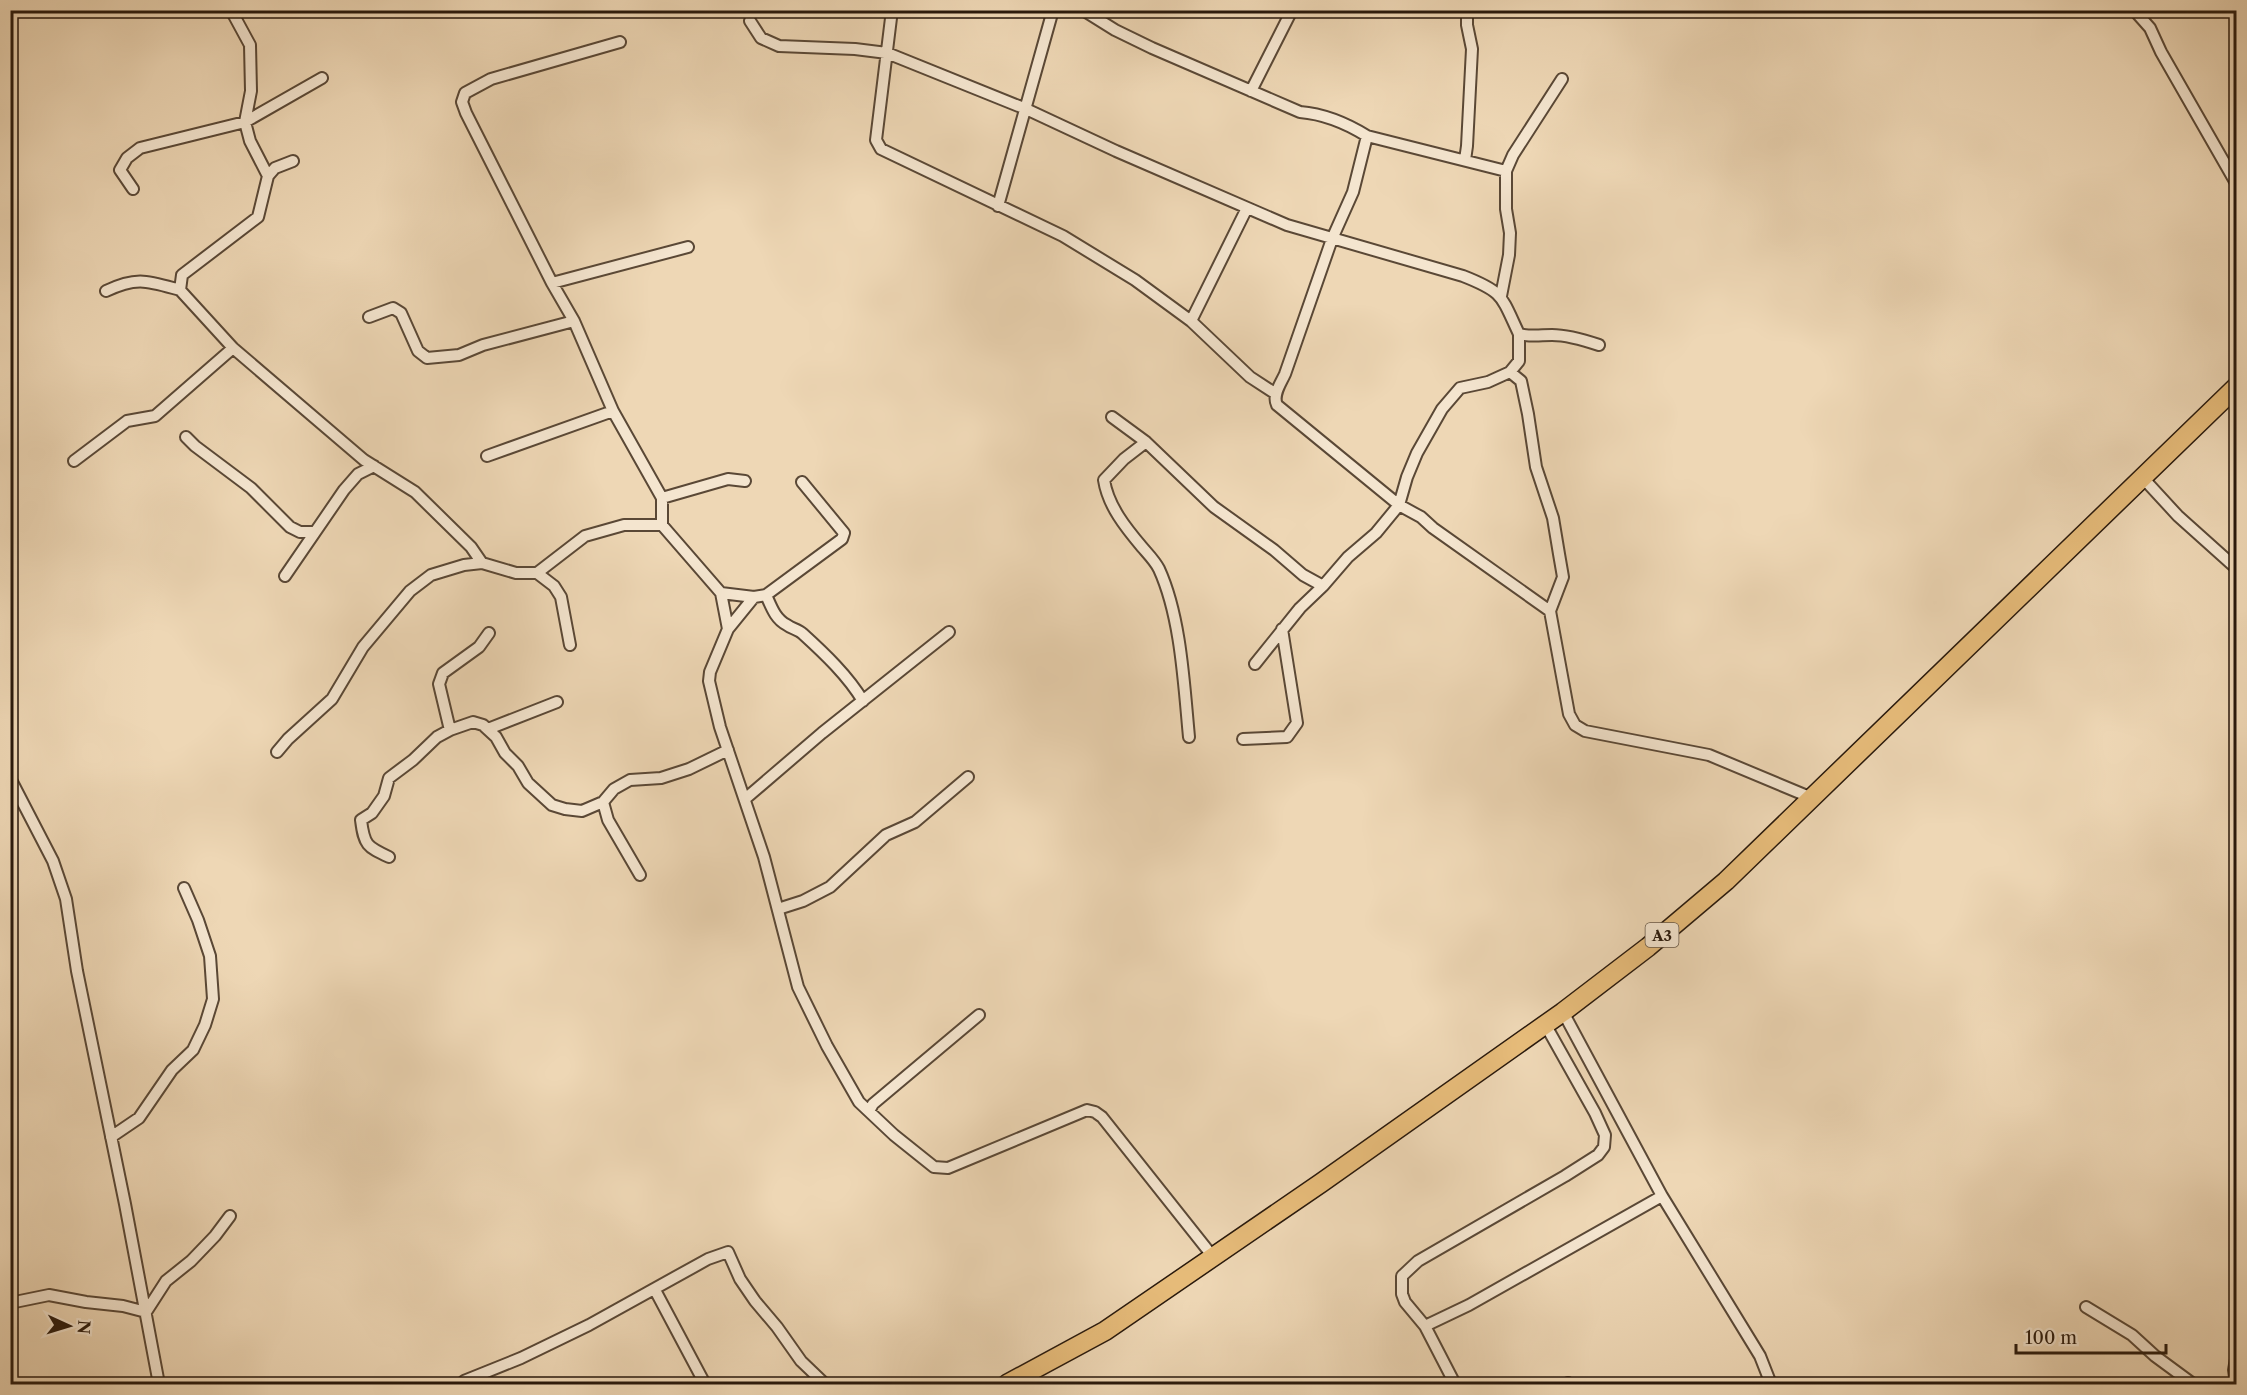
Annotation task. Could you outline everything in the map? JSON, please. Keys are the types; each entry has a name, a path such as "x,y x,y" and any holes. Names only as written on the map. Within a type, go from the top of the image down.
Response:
{"highway":[{"name":"A3","path":"1007,1384 1105,1331 1214,1258 1563,1012 1648,946 1726,881 2236,387"}],"street":[{"path":"231,10 250,45 251,91 245,122 250,141 268,176"},
{"path":"892,10 876,140 881,149 1063,236 1135,280 1191,321 1243,371 1276,394"},
{"path":"998,206 1053,10"},
{"path":"1083,10 1115,30 1152,48 1300,112 1326,116 1350,125 1367,136 1506,171"},
{"path":"1251,91 1292,10"},
{"path":"1465,160 1472,48 1467,25 1467,10"},
{"path":"2134,10 2150,28 2236,183"},
{"path":"750,21 760,38 779,46 855,49 886,53 1026,109 1116,151 1287,225 1464,276 1488,285 1501,296 1519,334 1519,361 1510,372 1488,382 1460,388 1454,393 1417,453 1399,505 1376,533 1348,557 1300,608 1254,664"},
{"path":"620,42 491,79 465,93 462,102 552,283 574,321 613,411 662,498 662,525 721,594 728,629"},
{"path":"132,189 120,170 126,158 140,148 245,122 322,78"},
{"path":"1501,296 1509,255 1510,233 1506,209 1506,171 1562,79"},
{"path":"1367,136 1353,192 1332,239 1275,401 1399,505 1421,517 1433,528 1550,611"},
{"path":"180,290 182,275 258,217 268,176 275,168 293,161"},
{"path":"1191,321 1247,208"},
{"path":"552,283 688,248"},
{"path":"106,291 123,282 147,280 180,290 233,348 374,466 415,492 471,547 482,563"},
{"path":"369,318 393,308 401,313 418,351 427,358 459,355 483,345 574,321"},
{"path":"1519,334 1525,336 1553,335 1582,339 1599,345"},
{"path":"74,460 127,421 155,416 233,348"},
{"path":"1510,372 1521,381 1536,467 1553,518 1563,577 1550,611 1569,714 1575,725 1585,731 1709,755 1812,798"},
{"path":"487,456 613,411"},
{"path":"1112,417 1146,442 1214,507 1274,550 1303,575 1323,585"},
{"path":"186,437 251,489 290,527 300,532 314,532"},
{"path":"1146,442 1124,459 1104,480 1107,496 1158,567 1168,593 1182,672 1189,737"},
{"path":"285,576 314,532 358,474 374,466"},
{"path":"2143,478 2178,516 2236,568"},
{"path":"662,498 728,479 745,482"},
{"path":"721,594 754,597 766,595 842,539 844,533 802,482"},
{"path":"537,573 585,536 624,525 662,525"},
{"path":"277,752 332,699 363,647 410,591 431,575 464,565 482,563 516,573 537,573 554,586 561,597 570,645"},
{"path":"766,595 774,613 785,625 800,631 821,651 854,686 863,701"},
{"path":"754,597 728,629 710,672 710,681 720,727 764,857 798,987 827,1046 859,1102 934,1167 940,1168 948,1168 1087,1110 1095,1112 1102,1117 1214,1258"},
{"path":"1243,739 1287,738 1297,723 1282,629"},
{"path":"745,799 822,733 949,632"},
{"path":"450,730 439,684 442,673 479,647 489,633"},
{"path":"488,729 557,702"},
{"path":"389,857 370,848 363,838 362,820 372,813 384,796 389,778 413,760 437,737 473,722 488,729 496,737 528,783 552,805 582,811 603,802 614,789 630,780 661,778 689,769 728,750"},
{"path":"778,909 803,901 830,887 886,835 915,822 968,777"},
{"path":"10,778 53,861 66,899 77,971 159,1384"},
{"path":"603,802 608,820 640,875"},
{"path":"111,1137 139,1118 172,1070 193,1050 213,999 210,956 184,888"},
{"path":"1563,1012 1662,1196 1760,1356 1771,1384"},
{"path":"869,1111 873,1104 979,1015"},
{"path":"1454,1384 1425,1326 1405,1302 1402,1294 1402,1276 1411,1267 1598,1155 1604,1147 1605,1135 1595,1113 1545,1024"},
{"path":"1425,1326 1469,1305 1662,1196"},
{"path":"146,1312 166,1281 191,1261 230,1216"},
{"path":"463,1384 464,1381 521,1358 655,1290 708,1259 728,1252 740,1279 755,1301 801,1361 825,1384"},
{"path":"655,1290 705,1384"},
{"path":"10,1303 49,1295 123,1306 146,1312"},
{"path":"2086,1307 2132,1335 2155,1356 2193,1384"},
{"path":"2236,1359 2234,1370 2236,1384"}]}
